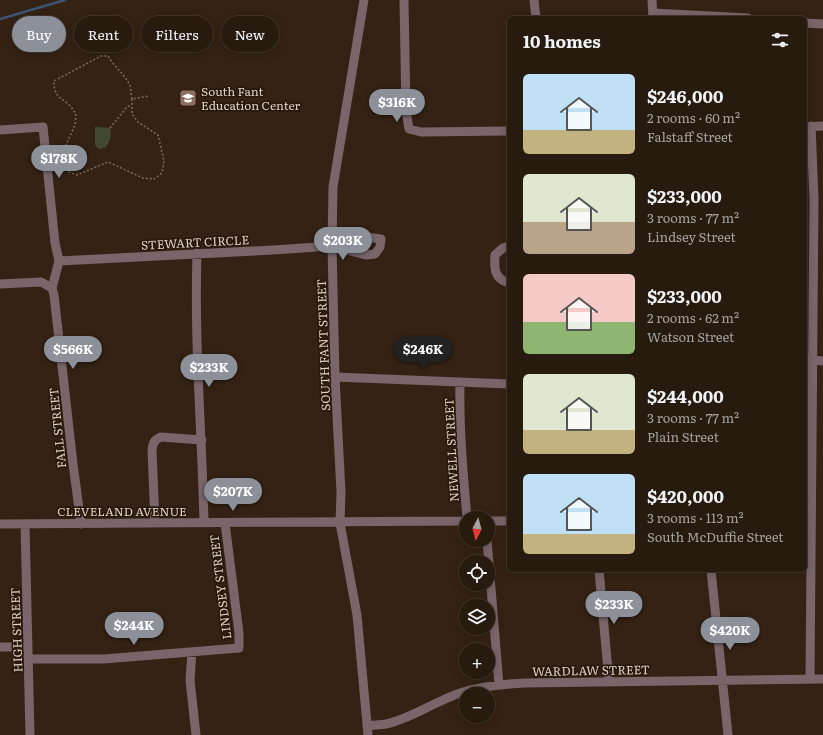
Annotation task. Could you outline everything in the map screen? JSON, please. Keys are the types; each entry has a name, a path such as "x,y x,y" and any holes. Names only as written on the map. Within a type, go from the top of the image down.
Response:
{"street":[{"name":"SOUTH FANT STREET","path":"340,523 341,492 335,377 332,246 333,187 364,0"},
{"path":"404,0 406,111 409,129 421,132 507,131"},
{"path":"534,0 536,16"},
{"path":"652,0 653,15 685,16"},
{"path":"807,23 823,24"},
{"path":"810,679 814,360 814,200 808,126 823,126"},
{"path":"0,130 43,127 55,243 59,261 52,288 41,282 0,284"},
{"name":"STEWART CIRCLE","path":"59,261 332,246 366,255 375,254 380,247 381,239 366,237 342,238 332,246"},
{"path":"507,247 495,255 494,267 499,279 507,282"},
{"name":"LINDSEY STREET","path":"197,253 197,363 202,440 204,523"},
{"name":"FALL STREET","path":"52,288 81,524"},
{"path":"335,377 507,384"},
{"name":"NEWELL STREET","path":"460,382 462,461 466,511"},
{"path":"155,523 153,442 161,437 202,440"},
{"name":"CLEVELAND AVENUE","path":"0,524 459,521"},
{"path":"495,521 507,521"},
{"name":"LINDSEY STREET","path":"192,652 239,648 239,633 225,523"},
{"path":"340,523 357,615 368,730"},
{"name":"HIGH STREET","path":"25,524 30,735"},
{"path":"488,547 499,685"},
{"path":"599,572 609,682"},
{"path":"711,572 728,735"},
{"path":"0,647 28,647"},
{"path":"29,659 104,659 192,652 190,680 196,735"},
{"name":"WARDLAW STREET","path":"368,730 416,713 432,704 460,693 481,687 525,683 823,679"}],"path":[{"path":"101,56 108,56 125,77 130,86 132,99 132,114 138,122 158,135 164,161 162,173 154,179 143,178 108,162 77,175 69,172 65,160 66,145 75,125 76,114 68,104 58,98 54,88 54,81 101,56"},
{"path":"132,99 149,96"},
{"path":"110,128 127,107 132,104"}],"green space":[{"path":"95,127 110,128 110,139 105,148 99,149 95,145"}],"waterway":[{"path":"0,19 65,0"}],"place":[{"name":"South Fant Education Center","path":"188,98"}]}
